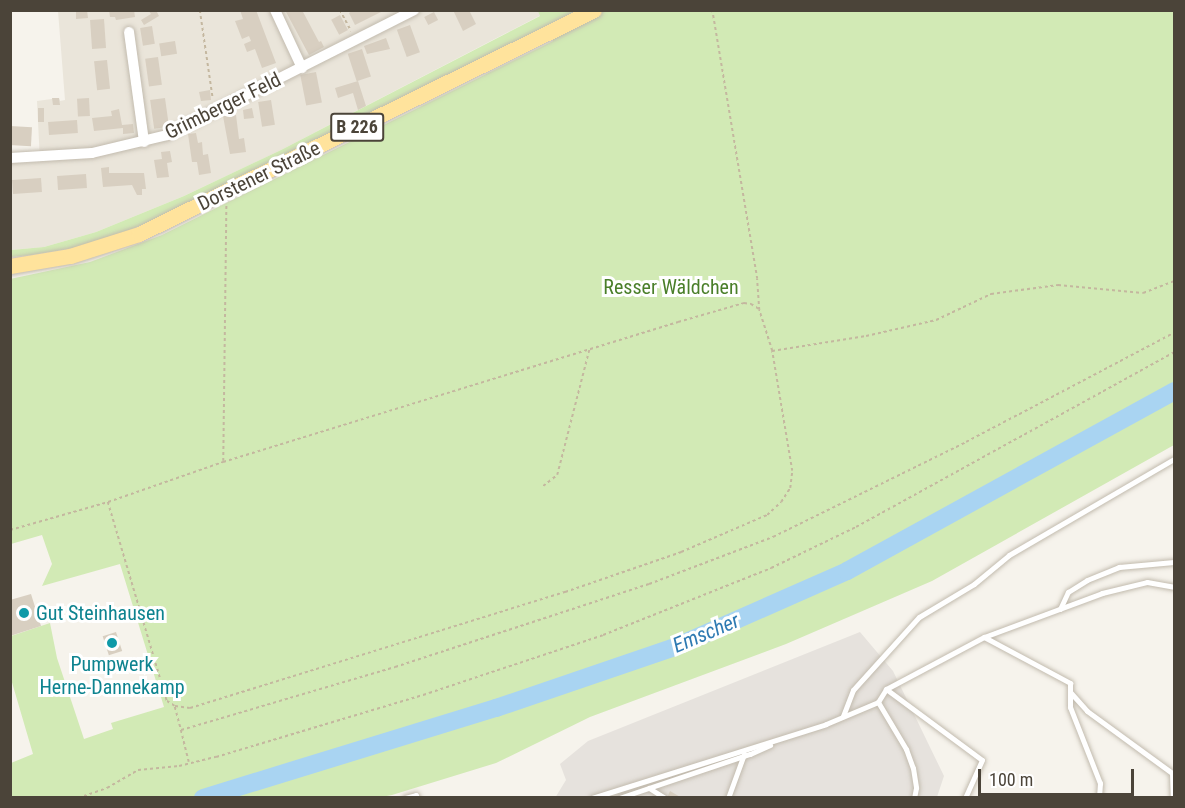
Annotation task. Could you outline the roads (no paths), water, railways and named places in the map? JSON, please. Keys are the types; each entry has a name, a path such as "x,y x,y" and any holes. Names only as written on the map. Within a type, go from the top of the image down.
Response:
{"main road":[{"name":"Dorstener Straße","path":"10,266 70,256 120,241 226,192 594,10"}],"street":[{"name":"Grimberger Feld","path":"275,10 302,68"},
{"name":"Grimberger Feld","path":"10,158 92,153 166,135 414,10"},
{"name":"Grimberger Feld","path":"129,32 144,142"}],"lane":[{"path":"843,716 853,690 919,617 974,584 1009,555 1174,459"},
{"path":"1060,609 1068,592 1087,580 1119,567 1174,562"},
{"path":"622,797 744,756 878,702 886,689 984,637 1102,593 1147,582 1174,587"},
{"path":"984,637 1070,684 1070,707 1100,783 1099,798"},
{"path":"886,689 982,760 965,798"},
{"path":"1070,692 1087,711 1173,772 1173,798"},
{"path":"878,702 906,749 913,768 916,789 914,798"},
{"path":"592,798 742,749 780,740"},
{"path":"728,798 744,756 742,749"},
{"path":"649,788 665,798"},
{"path":"405,798 416,795 417,798"}],"waterway":[{"name":"Emscher","path":"203,798 496,708 675,647 847,571 1174,391"}],"place":[{"name":"Gut Steinhausen","path":"24,613"},
{"name":"Pumpwerk Herne-Dannekamp","path":"112,643"}],"park label":[{"name":"Resser Wäldchen","path":"671,287"}]}
